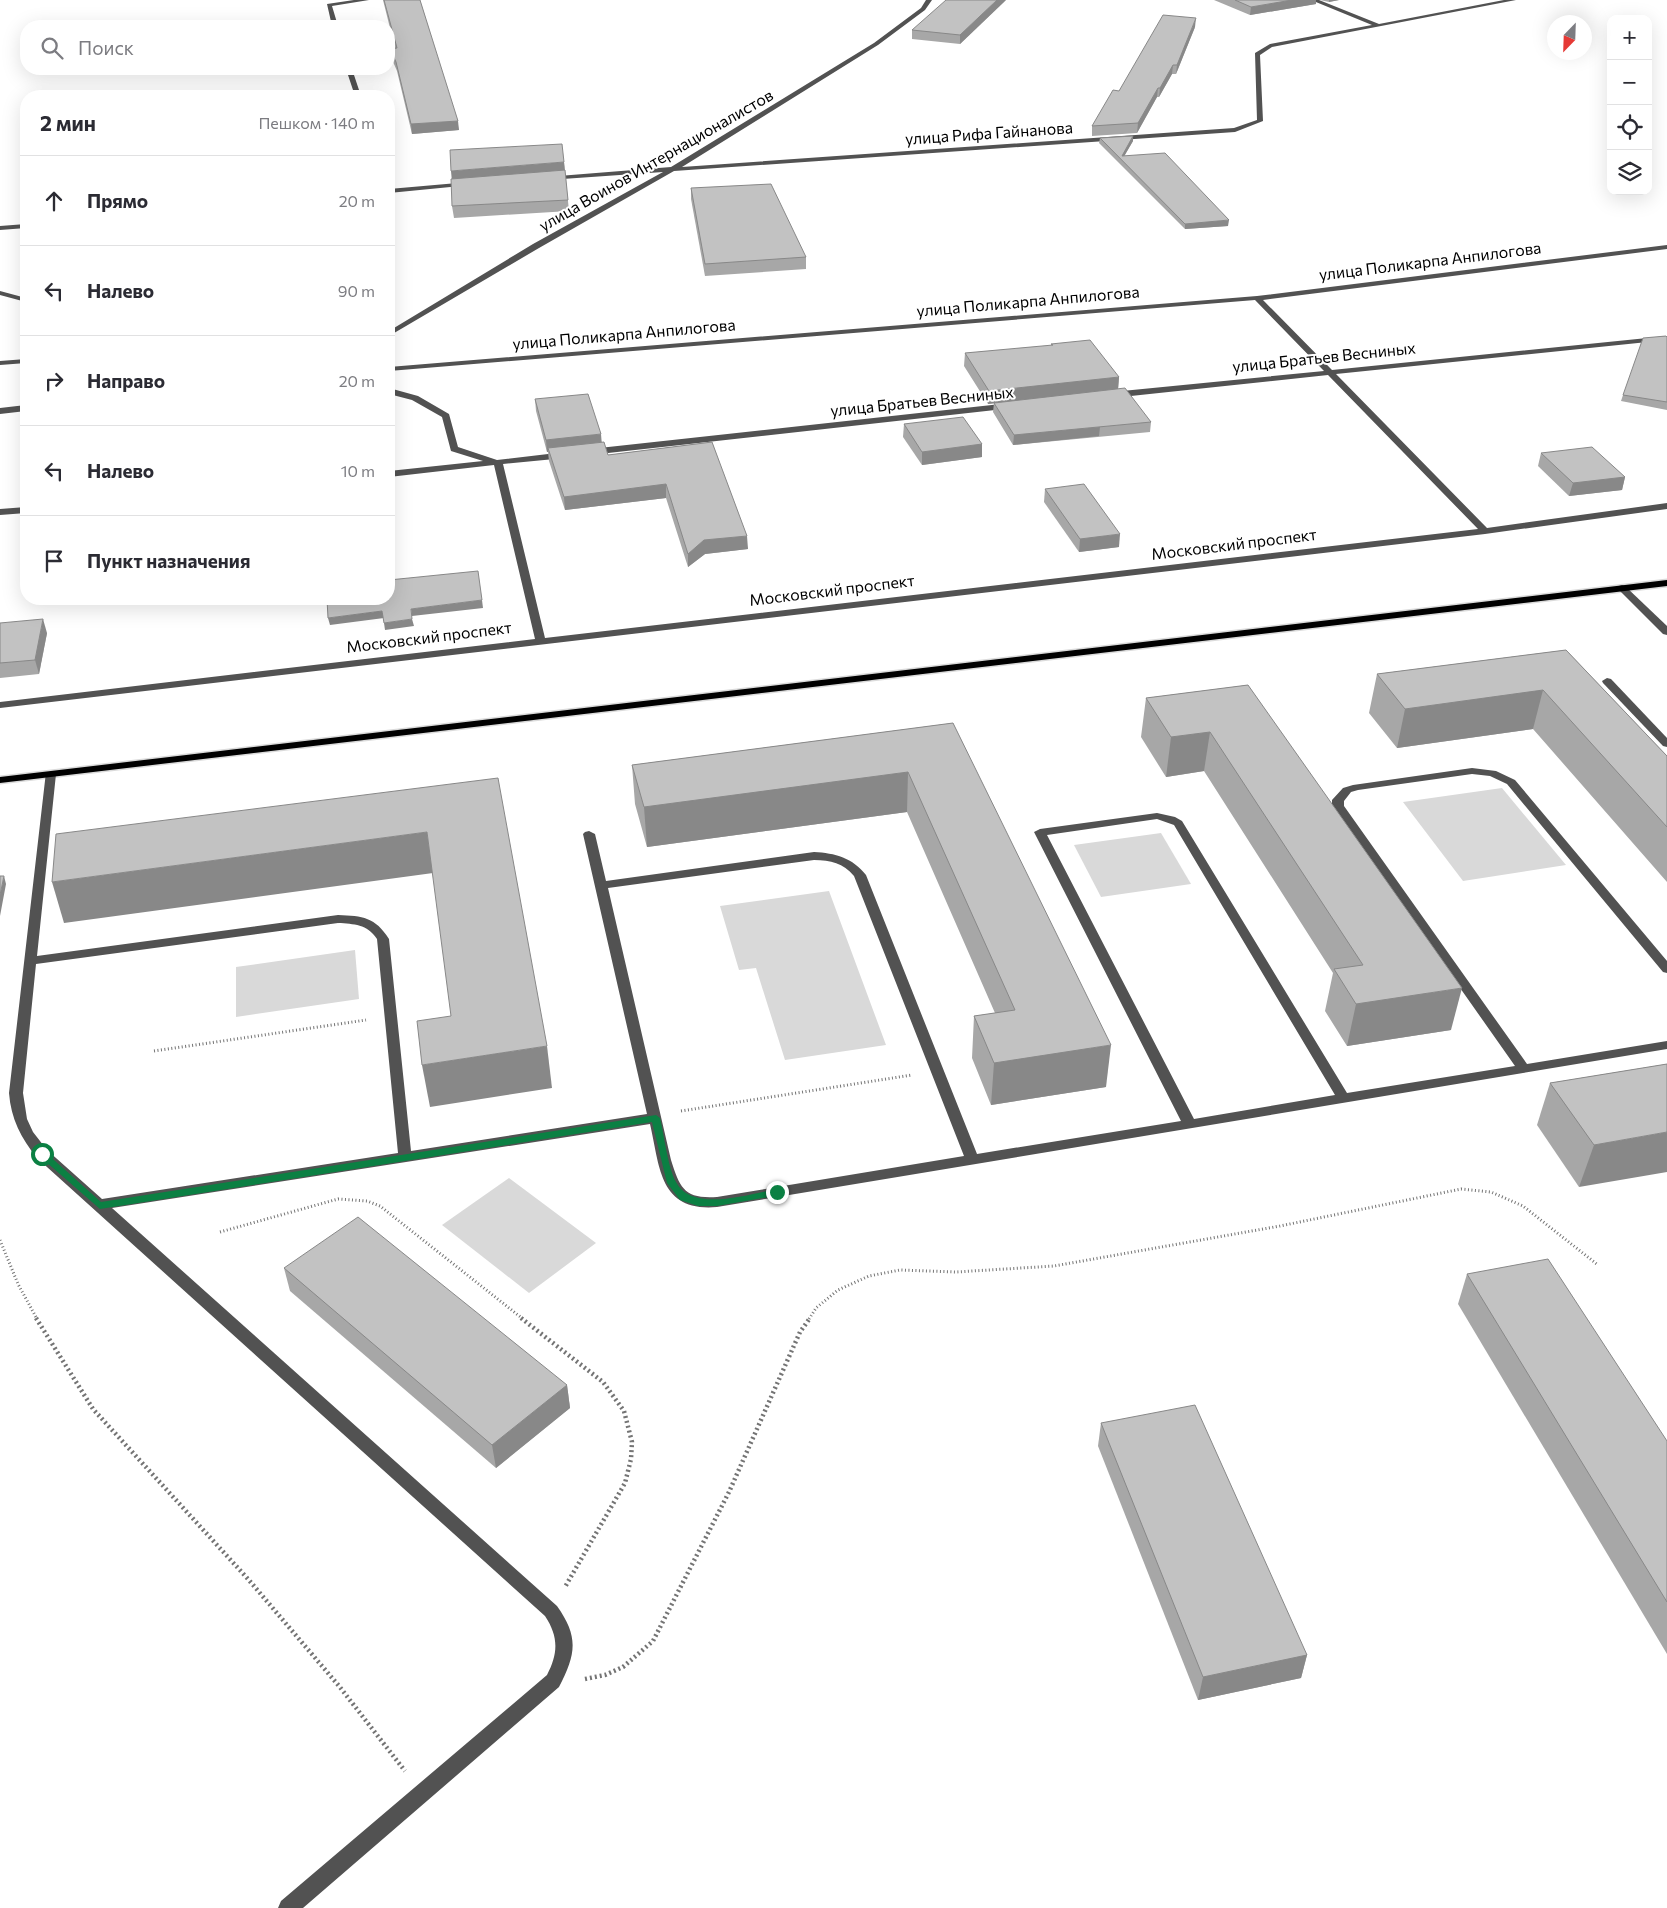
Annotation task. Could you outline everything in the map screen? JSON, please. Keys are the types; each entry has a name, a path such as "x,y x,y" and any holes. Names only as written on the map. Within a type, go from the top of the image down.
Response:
{"main road":[{"path":"0,780 1667,583"}],"street":[{"path":"333,20 327,2 366,0"},
{"name":"улица Воинов Интернационалистов","path":"395,330 536,246 673,169 876,44 923,9 929,0"},
{"path":"1314,0 1378,25"},
{"name":"улица Рифа Гайнанова","path":"536,179 1235,130 1260,121 1257,54 1270,46 1513,0"},
{"path":"351,75 356,90"},
{"path":"395,191 477,184"},
{"path":"0,228 20,226"},
{"name":"улица Поликарпа Анпилогова","path":"395,369 1257,298 1667,247"},
{"path":"0,293 20,298"},
{"path":"1257,298 1485,532"},
{"name":"улица Братьев Весниных","path":"1101,396 1329,371 1667,338"},
{"path":"0,363 20,361"},
{"path":"395,393 415,398 446,416 454,449 498,463 540,640"},
{"name":"улица Братьев Весниных","path":"395,473 1022,405"},
{"path":"0,411 20,409"},
{"name":"Московский проспект","path":"0,705 540,640 1485,532 1667,506"},
{"path":"0,512 20,510"},
{"path":"1622,588 1667,632"},
{"path":"1607,681 1667,744"},
{"path":"1524,1069 1338,806 1341,794 1346,790 1472,771 1482,771 1504,777 1511,782 1667,969"},
{"path":"50,774 16,1093 19,1120 24,1132 37,1149 551,1610 561,1624 566,1643 563,1662 553,1681 288,1908"},
{"path":"1190,1124 1040,832 1157,816 1171,819 1178,823 1344,1099"},
{"path":"589,834 671,1183 683,1198 698,1203 717,1202 1667,1045"},
{"path":"601,885 814,856 828,856 847,862 860,874 972,1160"},
{"path":"30,962 338,919 363,920 377,928 383,939 405,1157"},
{"path":"100,1206 655,1117"}],"path":[{"path":"154,1051 391,1016"},
{"path":"655,1117 937,1071"},
{"path":"553,1681 602,1677 618,1671 636,1659 653,1641 729,1492 800,1332 816,1308 838,1290 869,1276 900,1270 956,1272 1054,1266 1280,1226 1461,1189 1491,1192 1523,1206 1598,1265"},
{"path":"220,1232 338,1199 367,1202 380,1206 603,1382 624,1411 632,1442 631,1459 625,1483 551,1610"},
{"path":"0,1240 18,1284 48,1339 93,1409 202,1526 300,1639 422,1793"}],"shaded area":[{"path":"1502,788 1566,865 1463,881 1403,802"},
{"path":"1161,833 1191,884 1101,897 1074,845"},
{"path":"829,891 886,1045 785,1060 756,968 739,970 720,906"},
{"path":"355,950 359,999 236,1017 236,967"},
{"path":"509,1178 596,1243 529,1293 442,1225"}],"building":[{"path":"384,0 420,0 458,121 411,124 395,60 395,48 397,48 395,20 389,20"},
{"path":"946,0 997,0 960,35 912,30"},
{"path":"1235,0 1292,0 1251,7"},
{"path":"1163,15 1196,18 1177,65 1173,65 1138,123 1092,126 1113,90 1119,91"},
{"path":"1133,136 1122,156 1165,153 1229,220 1185,224 1100,138"},
{"path":"562,144 564,162 451,171 450,150"},
{"path":"565,170 568,200 452,206 451,179"},
{"path":"771,184 806,257 705,264 691,188"},
{"path":"1666,336 1667,402 1623,395 1643,338"},
{"path":"1090,340 1119,377 989,391 965,353 1053,345 1051,344"},
{"path":"1125,388 1151,422 1014,435 994,403"},
{"path":"588,394 601,434 546,440 535,399"},
{"path":"963,417 982,444 922,452 904,424"},
{"path":"604,442 608,455 712,442 747,536 704,540 688,554 666,484 564,497 548,448"},
{"path":"1592,447 1625,477 1573,483 1541,453"},
{"path":"1084,484 1120,534 1080,539 1045,489"},
{"path":"478,571 482,600 411,609 412,619 384,623 382,611 328,618 327,605 395,605 395,579"},
{"path":"43,619 35,660 0,663 0,623"},
{"path":"1566,650 1667,756 1667,827 1543,690 1405,709 1377,674"},
{"path":"1248,685 1462,988 1356,1004 1334,969 1363,965 1210,732 1171,737 1146,698"},
{"path":"953,723 1111,1045 994,1063 974,1016 1015,1010 908,772 644,807 632,765"},
{"path":"498,778 547,1046 422,1065 417,1021 451,1016 427,832 52,882 56,834"},
{"path":"0,876 4,876 0,895"},
{"path":"1667,1064 1667,1132 1594,1145 1550,1083"},
{"path":"358,1217 567,1385 492,1445 284,1268"},
{"path":"1548,1259 1667,1441 1667,1602 1467,1274"},
{"path":"1195,1405 1307,1655 1203,1677 1101,1423"}],"route":[{"path":"42,1154 100,1206 656,1118 671,1183 683,1198 698,1203 717,1202 777,1192"}]}
